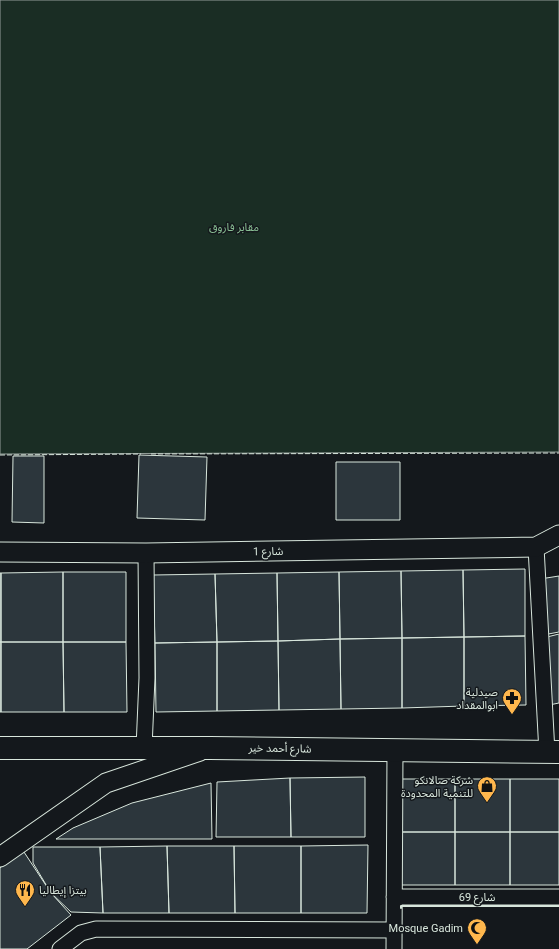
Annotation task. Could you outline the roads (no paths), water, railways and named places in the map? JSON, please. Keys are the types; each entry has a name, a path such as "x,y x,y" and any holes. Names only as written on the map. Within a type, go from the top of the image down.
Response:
{"main road":[{"name":"شارع أحمد خير","path":"0,748 210,748 553,753"}],"street":[{"path":"553,753 536,547 559,535"},
{"name":"شارع 1","path":"0,552 146,553 536,547"},
{"path":"144,748 147,678 146,553"},
{"path":"0,857 106,783 210,748"},
{"path":"394,949 395,750"},
{"name":"شارع 69","path":"394,897 559,897"},
{"path":"60,949 81,933 96,929 394,930"}],"place":[{"name":"صيدلية ابوالمقداد","path":"512,715"},
{"name":"شركة صالانكو للتنمية المحدودة","path":"487,803"},
{"name":"بيتزا إيطاليا","path":"25,907"},
{"name":"Mosque Gadim","path":"477,945"}],"park label":[{"name":"مقابر فاروق","path":"234,227"}]}
